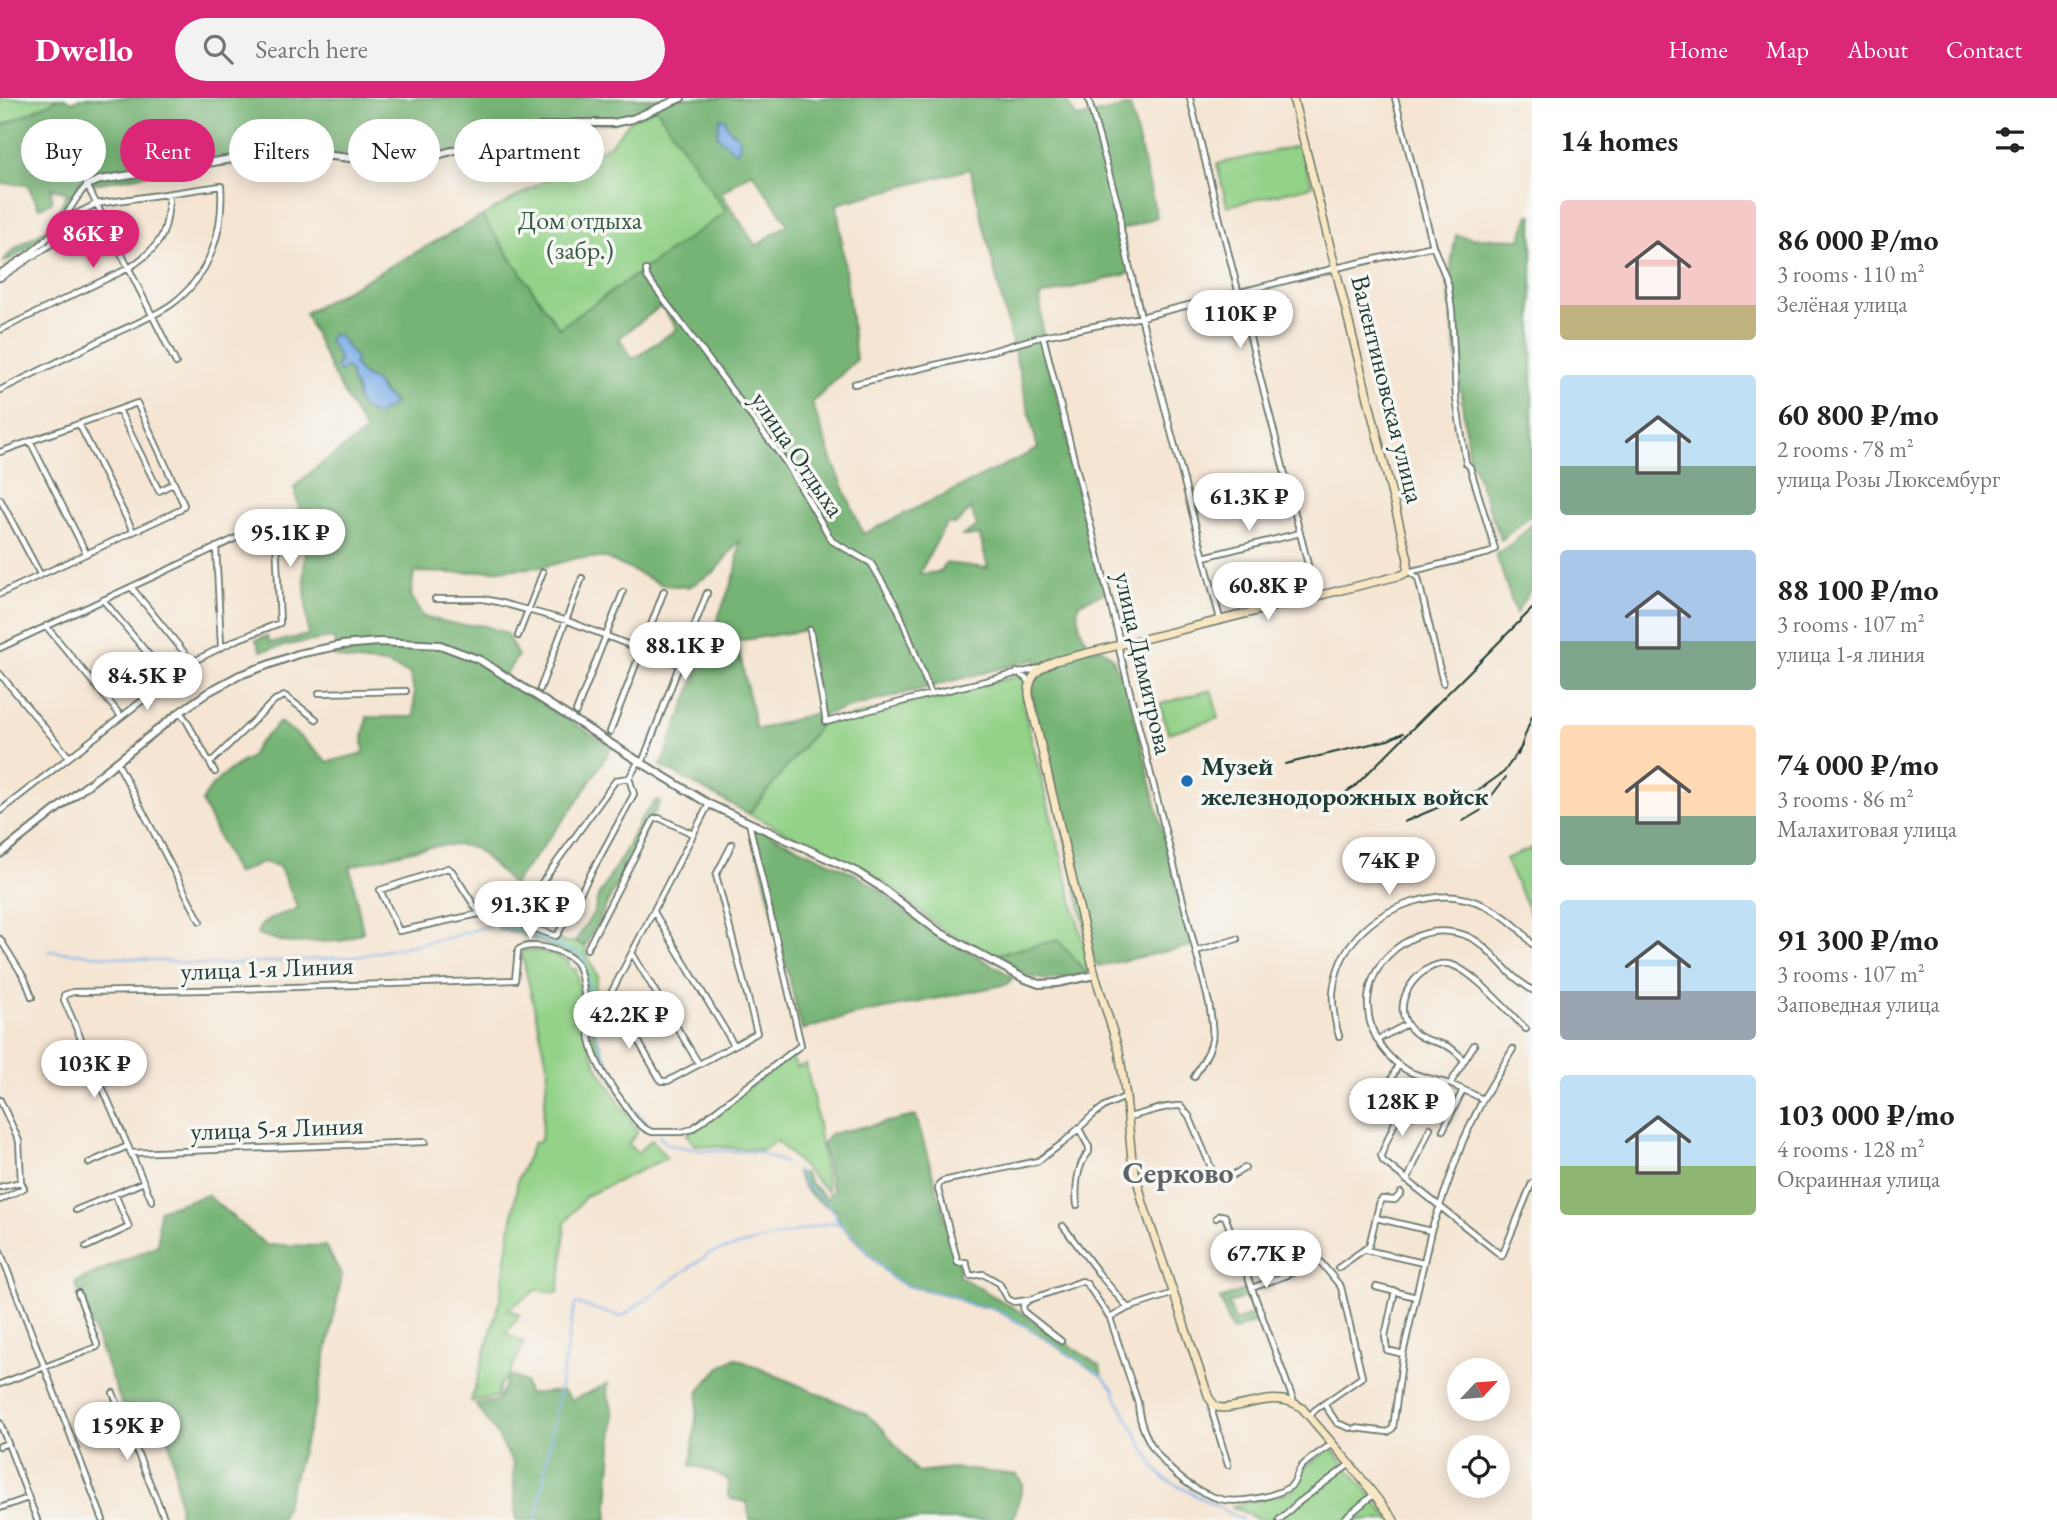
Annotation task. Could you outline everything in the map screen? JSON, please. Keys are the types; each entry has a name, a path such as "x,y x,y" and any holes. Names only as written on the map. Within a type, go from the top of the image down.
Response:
{"main road":[{"name":"Валентиновская улица","path":"1293,98 1408,559 1407,572"},
{"path":"1394,1520 1350,1464 1294,1402 1281,1398 1223,1408 1212,1404 1143,1203 1132,1160 1126,1097 1117,1045 1095,975 1030,704 1029,681 1041,668 1055,661 1407,572"}],"street":[{"path":"0,275 38,248 54,232 76,197 87,185 110,178 276,152 404,164 540,127 579,122 613,123 632,119 681,98"},
{"path":"1088,98 1120,212 1121,230 1141,317 1220,619"},
{"path":"1190,98 1316,596"},
{"path":"1395,98 1433,246 1448,283 1456,400 1466,463 1470,467 1496,549 1489,553 1407,572"},
{"path":"87,185 176,363"},
{"path":"0,275 50,245 72,216 96,204 221,186 223,209 220,230 208,260 189,288 170,305 153,315 0,390"},
{"path":"0,330 129,268 146,257 160,241 169,218 169,194"},
{"path":"854,384 978,355 1043,336 1141,317 1433,246"},
{"name":"улица Отдыха","path":"646,270 647,277 787,464 832,541 871,563 898,609 931,694"},
{"name":"улица Димитрова","path":"1043,336 1209,1003 1214,1038 1212,1047 1194,1077"},
{"path":"0,452 137,403 184,505 180,510 0,594"},
{"path":"119,410 159,491 174,484"},
{"path":"79,424 133,531"},
{"path":"30,441 86,553"},
{"path":"0,499 40,574"},
{"path":"0,648 275,520 280,620 278,625 221,646 192,662 1,810 0,803"},
{"path":"1204,557 1300,533"},
{"path":"216,547 221,646"},
{"path":"518,636 543,572"},
{"name":"Валентиновская улица","path":"1407,572 1418,578 1443,683"},
{"path":"540,689 568,621 582,578"},
{"path":"131,587 192,662"},
{"path":"610,732 664,591"},
{"path":"576,712 623,592"},
{"path":"513,921 617,780 629,778 640,762 707,593"},
{"path":"435,599 483,599 528,610 568,621 678,664"},
{"path":"103,600 169,679"},
{"path":"46,626 121,716"},
{"path":"810,630 825,722 1041,668"},
{"path":"1,852 180,712 210,691 240,675 290,657 342,645 379,642 440,646 480,660 709,804 856,872 940,932 1023,978 1039,984 1057,984 1095,975"},
{"path":"1017,672 1029,681"},
{"path":"0,674 69,757"},
{"path":"319,693 407,691"},
{"path":"210,763 275,700 285,696 316,719"},
{"path":"180,712 215,772"},
{"path":"117,762 200,921"},
{"path":"479,913 448,868 380,890 399,932 494,911 506,919 555,936 634,794 629,778"},
{"path":"709,804 611,993 661,1081 668,1082 757,1033 716,875 732,844"},
{"path":"587,950 654,819 662,819 693,834"},
{"name":"улица 1-я Линия","path":"128,1146 64,995 73,992 515,980 518,950 523,945 535,945 576,961 590,1038 597,1061 629,1113 652,1132 682,1132 692,1129 801,1045 748,822"},
{"path":"1339,1036 1333,994 1345,953 1357,935 1372,921 1391,910 1431,897 1455,897 1476,902 1496,911 1532,944"},
{"path":"653,911 734,1045"},
{"path":"1483,1099 1398,1065 1388,1056 1370,1024 1367,1007 1370,983 1396,946 1424,932 1460,933 1485,945 1512,975 1532,990"},
{"path":"0,939 25,979 32,997"},
{"path":"1196,951 1237,939"},
{"path":"632,952 699,1064"},
{"path":"1464,1060 1446,1046 1423,1040 1407,1024 1402,1004 1405,990 1434,967 1448,964 1471,974 1526,1029"},
{"path":"1377,1040 1407,1024"},
{"path":"1450,1084 1474,1045"},
{"path":"1324,1404 1337,1423 1352,1428 1388,1432 1393,1428 1403,1354 1431,1231 1463,1141 1483,1099 1513,1049"},
{"path":"1381,1102 1398,1065"},
{"path":"1412,1116 1427,1078"},
{"path":"1443,1130 1463,1090"},
{"path":"1126,1097 1105,1106 1038,1161 939,1184 938,1189 958,1263 966,1262 970,1276 983,1274 999,1283 1008,1299 1014,1302 1029,1300 1082,1281 1087,1284 1110,1318 1138,1403 1138,1413 1144,1430 1164,1465 1194,1487 1219,1499 1237,1501 1286,1490 1293,1485 1300,1468 1332,1444"},
{"path":"0,1100 19,1141 21,1182 24,1188 0,1200"},
{"path":"1127,1117 1168,1106 1181,1106 1189,1116 1216,1179 1222,1181 1245,1168"},
{"path":"1398,1115 1381,1158 1502,1256 1532,1183"},
{"path":"1407,1181 1430,1128"},
{"path":"1077,1205 1075,1189 1080,1165 1089,1152 1079,1129"},
{"name":"улица 5-я Линия","path":"131,1153 425,1142"},
{"path":"89,1163 128,1146 152,1201"},
{"path":"0,1187 21,1182"},
{"path":"76,1210 144,1182"},
{"path":"1338,1268 1369,1247 1380,1201 1394,1200 1401,1193"},
{"path":"86,1247 129,1227 115,1194"},
{"path":"1216,1217 1225,1216 1294,1402"},
{"path":"1376,1218 1431,1231"},
{"path":"1063,1226 1128,1308"},
{"path":"1365,1249 1423,1263"},
{"path":"0,1251 103,1520"},
{"path":"1252,1288 1292,1273 1318,1259 1338,1282 1345,1297 1362,1377 1310,1417"},
{"path":"1376,1287 1416,1297"},
{"path":"1395,1291 1385,1336 1387,1350 1403,1354"},
{"path":"0,1384 97,1346 78,1293"},
{"path":"1110,1318 1128,1308 1174,1293"},
{"path":"1029,1300 1023,1305 1024,1312 1061,1341"},
{"path":"113,1394 165,1520"},
{"path":"1212,1404 1228,1465"},
{"path":"0,1423 37,1520"},
{"path":"0,1446 8,1443"},
{"path":"1279,1520 1350,1464"},
{"path":"1343,1520 1373,1495"},
{"path":"0,1508 28,1498"}],"green space":[{"path":"0,98 60,98 0,127"},
{"path":"60,98 72,102 81,98 1065,98 1077,118 1130,106 1157,217 1121,230 1131,273 1040,296 1043,336 1065,427 1081,512 1104,593 1079,603 1078,621 1092,650 1101,648 1112,657 1118,671 1124,675 1191,946 1099,966 1092,961 1053,784 1054,778 1033,704 1031,681 1042,666 1036,659 825,714 821,724 749,814 661,766 736,571 740,540 714,572 689,587 663,585 606,558 577,558 543,567 456,573 414,572 411,595 423,617 460,625 482,625 506,633 518,656 502,679 612,747 575,805 513,885 473,848 446,845 412,850 350,867 363,932 342,941 288,943 257,934 259,928 268,920 298,908 279,866 262,862 236,874 202,802 210,789 229,771 250,758 257,745 280,722 328,762 364,753 363,738 367,717 414,717 414,692 410,674 386,664 334,656 338,650 333,638 261,651 256,640 267,636 270,643 308,635 304,569 307,541 294,487 318,466 366,432 334,376 305,313 482,216 559,328 726,212 656,108 613,123 604,123 604,119 454,119 454,151 440,155 440,119 348,119 348,159 334,157 334,119 229,119 229,160 215,163 215,119 120,119 120,179 106,182 106,119 21,119 21,182 80,182 74,195 51,188 52,202 39,208 28,185 0,183 0,127","holes":["970,169 1038,449 863,534 812,403 856,360 837,204","752,172 788,224 756,246 721,193","661,306 677,329 633,359 619,338","339,336 356,359 354,364 362,374 375,381 394,403 376,416 357,401 351,372 337,362 340,360","971,509 977,526 962,536 980,536 988,568 945,563 941,572 919,574 946,524 956,524","807,630 820,712 756,730 737,641"]},
{"name":"Дом отдыха (забр.)","path":"657,108 727,213 559,329 482,216 543,182 604,182 604,148 611,144 632,119"},
{"path":"1301,145 1312,186 1227,206 1217,164"},
{"path":"83,182 104,182 87,185"},
{"path":"67,195 72,195 72,198 51,227 25,250 4,262 14,249 48,226"},
{"path":"1529,215 1532,215 1532,514 1501,540 1474,467 1469,461 1449,293 1452,257 1456,235 1470,238 1520,239"},
{"path":"1532,524 1532,586 1516,614 1496,554 1514,542"},
{"path":"1019,676 1025,680 1023,706 1090,970 1087,974 1057,940 990,956 943,930 881,880 749,814 821,724"},
{"path":"1211,690 1219,718 1168,733 1160,704"},
{"path":"656,800 660,802 585,946 575,942 594,912 598,897 640,820"},
{"path":"754,827 855,874 918,922 1013,977 1008,984 851,1016 802,1030 753,832"},
{"path":"1532,848 1532,917 1505,859"},
{"path":"502,920 528,926 562,942 575,942 585,946 598,977 592,1011 597,1039 622,1096 594,1043 584,977 578,959 522,934 499,929"},
{"path":"1058,940 1087,974 1048,980 1028,976 990,956"},
{"path":"521,950 542,951 569,961 569,966 576,969 588,1043 598,1068 638,1132 628,1144 637,1153 652,1140 667,1158 586,1196 565,1223 558,1293 536,1290 508,1309 520,1315 506,1333 524,1343 509,1375 500,1384 497,1397 471,1401 500,1300 518,1179 534,1142 538,1143 541,1139 548,1067"},
{"path":"791,1056 797,1068 806,1064 828,1192 776,1140 764,1150 694,1145 687,1134"},
{"path":"916,1116 958,1263 959,1276 1014,1308 1100,1366 1102,1376 1024,1325 990,1307 973,1306 951,1296 907,1286 893,1279 841,1225 836,1210 817,1200 803,1186 797,1173 804,1173 809,1182 827,1199 833,1190 822,1145 830,1134"},
{"path":"207,1195 266,1245 325,1246 342,1275 316,1405 281,1520 177,1520 180,1513 166,1426 152,1413 122,1405 75,1282 158,1245 159,1210"},
{"path":"1249,1288 1261,1320 1232,1331 1220,1299","holes":["1246,1297 1253,1314 1235,1321 1229,1303"]},
{"path":"735,1358 866,1414 882,1428 917,1472 952,1468 1017,1475 1023,1485 1013,1520 750,1520 747,1502 731,1499 728,1495 728,1479 691,1466 699,1391 719,1368"},
{"path":"509,1375 525,1382 528,1394 563,1391 572,1400 608,1384 607,1392 614,1414 607,1520 516,1520 513,1463 475,1404 498,1401"},
{"path":"1331,1448 1391,1520 1259,1520 1232,1506 1293,1491 1303,1468"}],"water":[{"path":"720,118 725,119 728,128 738,136 740,145 737,152 717,136"},
{"path":"332,334 339,336 356,359 354,364 363,376 375,381 394,404 376,416 362,408 357,401 358,391 351,379 351,372 346,367 340,373 336,367 340,360 329,340"}],"waterway":[{"path":"49,951 208,965 355,957 451,937 491,925 518,931 584,956 597,1037 623,1097 652,1129"},
{"path":"659,1136 667,1144 697,1150 758,1152 785,1163"},
{"path":"797,1170 805,1186 827,1203 841,1225"},
{"path":"536,1520 575,1303 621,1317 710,1253 833,1222 851,1234 893,1279 907,1286 951,1296 973,1306 990,1307 1024,1325 1102,1376 1114,1389 1155,1468 1165,1479 1242,1520"}],"railway":[{"path":"1326,805 1354,787 1532,609"},
{"path":"1518,755 1532,716"},
{"path":"1285,764 1388,740 1403,733"},
{"path":"1404,822 1479,790 1504,772 1522,746"},
{"path":"1463,821 1480,811 1506,777"}],"place":[{"name":"Музей железнодорожных войск","path":"1187,781"}],"district":[{"name":"Серково","path":"1178,1172"}]}
